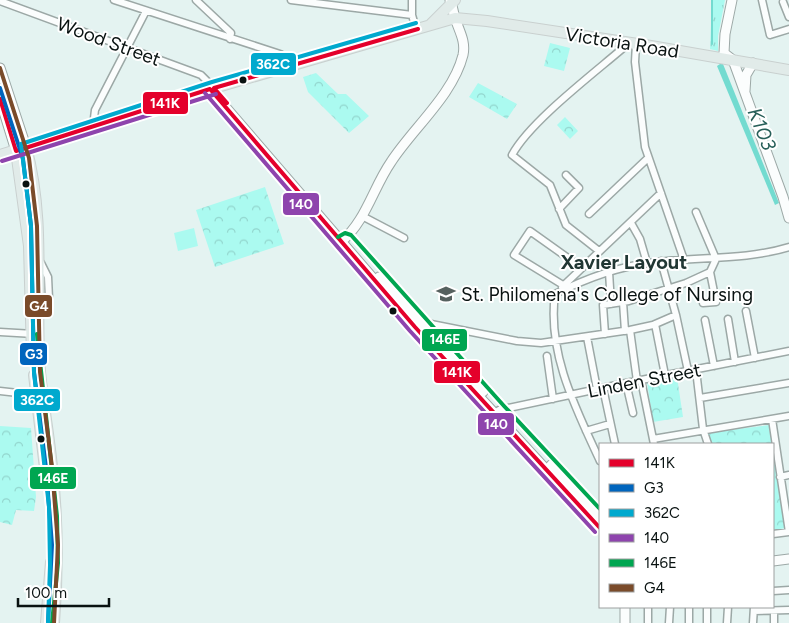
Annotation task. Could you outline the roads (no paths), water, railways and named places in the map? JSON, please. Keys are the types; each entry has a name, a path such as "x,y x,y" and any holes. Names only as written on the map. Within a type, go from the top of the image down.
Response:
{"main road":[{"path":"429,26 450,2"},
{"name":"Victoria Road","path":"455,18 487,21 727,58 789,70"},
{"path":"1,155 212,88 455,18"},
{"path":"21,149 20,169 29,246 30,334 51,526 50,586 46,623"},
{"path":"21,149 34,193 39,259 38,313 30,334 40,372 57,520 58,568 54,623"},
{"path":"1,155 13,161 20,169"}],"street":[{"path":"114,0 280,54 298,64"},
{"path":"196,0 232,33 230,39"},
{"path":"290,0 412,15"},
{"path":"412,0 412,15 416,29"},
{"path":"762,0 770,35 789,28"},
{"name":"Wood Street","path":"0,1 201,75 212,88"},
{"path":"733,1 724,34 727,58 739,81 786,200 789,218"},
{"path":"343,240 362,216 389,163 430,113 452,78 463,54 463,39 450,2"},
{"path":"783,2 789,18"},
{"path":"93,126 95,110 146,11"},
{"path":"632,44 644,147 684,260"},
{"path":"599,251 566,225 550,185 512,155 518,144 553,110 632,44"},
{"path":"744,96 746,75 753,64"},
{"path":"0,68 21,149"},
{"path":"212,88 343,240 599,527"},
{"path":"0,99 21,149"},
{"path":"589,214 648,158"},
{"path":"559,209 578,188 566,174"},
{"path":"599,459 570,395 557,342 553,311 555,294 661,193"},
{"path":"696,212 716,259 710,272 716,302 703,303"},
{"path":"362,216 404,238"},
{"path":"631,223 640,240 647,263"},
{"path":"564,285 514,255 530,231 582,268"},
{"path":"343,240 421,322 497,412 599,517"},
{"path":"555,294 588,278 647,263 716,259 767,253 789,247"},
{"path":"661,261 676,315 688,371"},
{"path":"609,272 611,304"},
{"path":"605,334 603,305 623,302 669,288 710,272"},
{"path":"623,302 653,442 703,429 789,416"},
{"path":"746,311 755,358"},
{"path":"421,322 517,341 557,342 628,331 656,324 676,315"},
{"path":"728,319 735,362"},
{"path":"705,320 714,366"},
{"path":"656,324 665,376"},
{"path":"0,332 30,334"},
{"path":"588,337 615,443"},
{"name":"Linden Street","path":"497,412 600,388 789,351"},
{"path":"547,356 553,398"},
{"path":"696,370 703,429 708,443"},
{"path":"626,383 633,413"},
{"path":"700,398 789,383"},
{"path":"0,391 36,396"},
{"path":"772,419 789,532 774,534"},
{"path":"586,431 610,424"},
{"path":"780,477 789,476"},
{"path":"774,560 789,559"},
{"path":"774,591 789,590"},
{"path":"625,608 625,623"},
{"path":"648,608 648,623"},
{"path":"669,623 670,608"},
{"path":"689,608 689,623"},
{"path":"708,608 708,623"},
{"path":"727,623 728,608"},
{"path":"753,623 754,609 789,610"},
{"path":"774,611 774,623"}],"waterway":[{"name":"K103","path":"712,0 712,44"}],"place":[{"name":"St. Philomena's College of Nursing","path":"446,294"}],"district":[{"name":"Xavier Layout","path":"624,262"}]}
